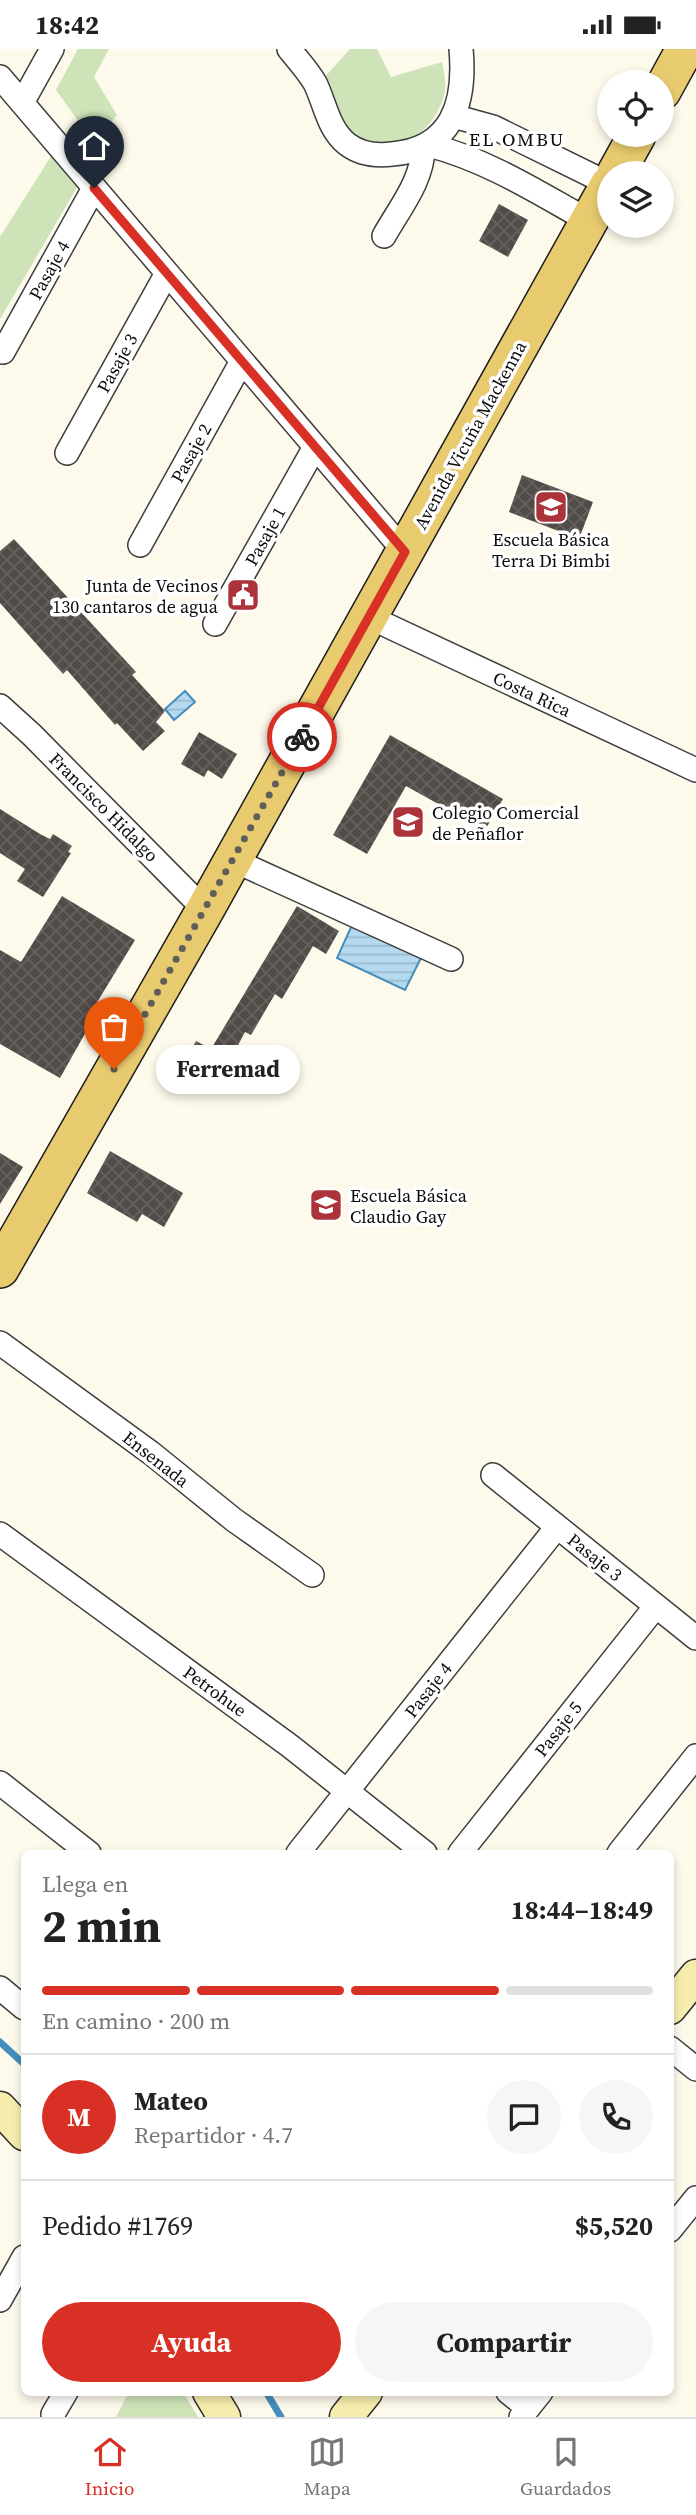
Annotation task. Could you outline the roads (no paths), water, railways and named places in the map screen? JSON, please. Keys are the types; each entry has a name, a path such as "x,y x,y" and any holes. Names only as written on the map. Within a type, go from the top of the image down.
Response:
{"main road":[{"path":"674,70 685,49"},
{"name":"Avenida Vicuña Mackenna","path":"4,1255 233,860 597,207"}],"street":[{"path":"22,103 52,49"},
{"path":"289,49 314,82 330,121 345,143 355,150 379,155 404,153 438,135 493,127 597,179"},
{"path":"384,236 418,177 423,160 438,135 462,75 461,49"},
{"path":"0,77 405,552"},
{"path":"438,135 453,151 492,167 589,221"},
{"name":"Pasaje 4","path":"3,352 94,188"},
{"name":"Pasaje 3","path":"67,453 167,273"},
{"name":"Pasaje 2","path":"140,545 242,362"},
{"name":"Pasaje 1","path":"215,624 315,447"},
{"name":"Costa Rica","path":"369,617 696,771"},
{"name":"Francisco Hidalgo","path":"0,706 205,909"},
{"path":"233,860 451,959"},
{"name":"Ensenada","path":"0,1343 151,1453 234,1520 312,1575"},
{"name":"Pasaje 3","path":"493,1475 696,1638"},
{"name":"Pasaje 4","path":"300,1850 557,1527"},
{"name":"Petrohue","path":"0,1534 290,1746 421,1850"},
{"name":"Pasaje 5","path":"462,1850 656,1606"},
{"path":"621,1850 696,1756"},
{"path":"0,1783 85,1850"},
{"path":"674,2003 696,1976"},
{"path":"0,1988 21,2006"},
{"path":"674,2051 696,2069"},
{"path":"0,2108 21,2131"},
{"path":"674,2225 696,2198"},
{"path":"0,2300 21,2262"},
{"path":"53,2414 64,2396"},
{"path":"211,2396 224,2417"},
{"path":"346,2417 363,2396"},
{"path":"514,2396 530,2406"}],"water":[{"path":"185,691 195,702 174,720 165,709"},
{"path":"352,925 421,958 405,990 337,958"}],"waterway":[{"path":"0,2042 21,2061"},
{"path":"268,2396 281,2417"}],"place":[{"name":"Escuela Básica Terra Di Bimbi","path":"551,507"},
{"name":"Junta de Vecinos 130 cantaros de agua","path":"243,595"},
{"name":"Colegio Comercial de Peñaflor","path":"408,822"},
{"name":"Ferremad","path":"114,1069"},
{"name":"Escuela Básica Claudio Gay","path":"326,1205"}],"district":[{"name":"EL OMBU","path":"517,139"}]}
